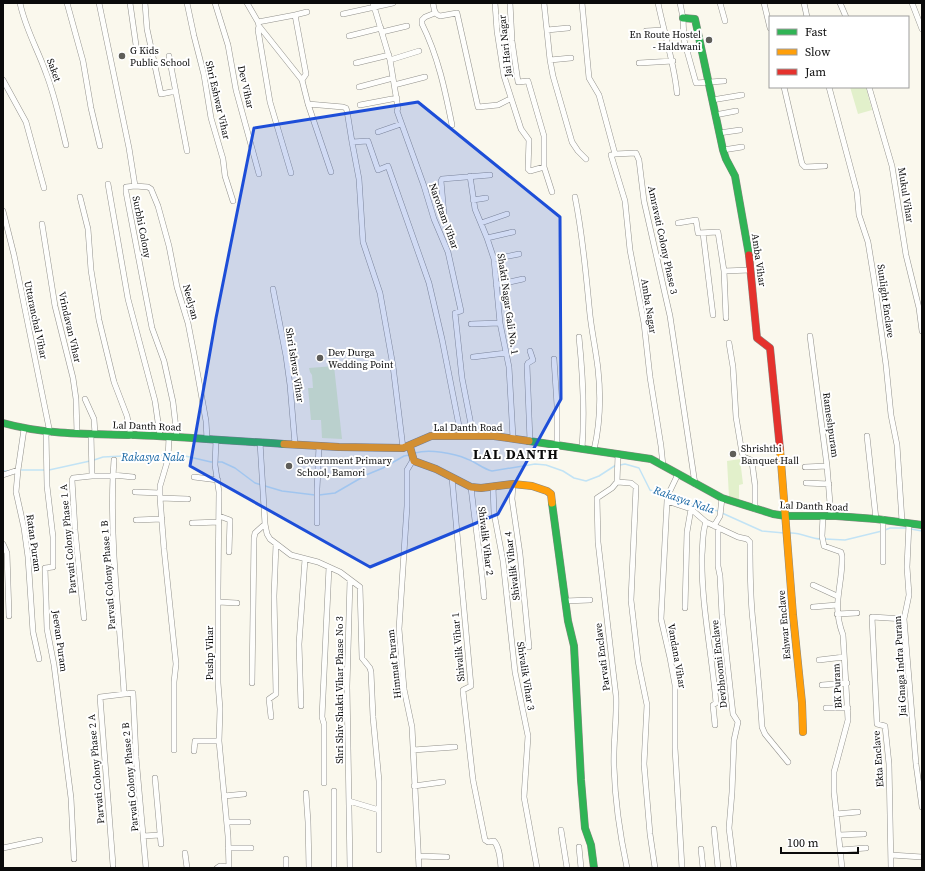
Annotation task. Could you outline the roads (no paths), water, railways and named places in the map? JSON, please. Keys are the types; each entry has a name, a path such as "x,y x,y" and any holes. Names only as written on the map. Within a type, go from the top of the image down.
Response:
{"street":[{"name":"Saket","path":"20,3 22,14 46,74 57,108 66,145"},
{"path":"67,3 83,61 91,108 100,146"},
{"name":"Surbhi Colony","path":"99,3 129,148 134,186 126,187 126,192 152,328 164,361 173,402 177,437"},
{"path":"130,3 136,45"},
{"path":"145,3 147,29 161,94 176,91"},
{"name":"Shri Eshwar Vihar","path":"187,3 204,75 211,118 223,159 225,176 233,201"},
{"name":"Dev Vihar","path":"215,3 228,45 236,90 259,174"},
{"path":"246,3 259,24 302,80 308,104 331,172"},
{"path":"343,14 373,5 392,3"},
{"path":"433,3 435,13 440,16 457,13 478,107 498,105 510,99"},
{"path":"495,3 497,31 504,76 510,99 521,129 529,140 529,170 538,170 544,167"},
{"name":"Jai Hari Nagar","path":"510,3 512,41 518,82 528,81 544,136 544,167 552,192"},
{"path":"544,3 550,60 572,142 586,159"},
{"path":"582,3 589,78 599,95 615,154"},
{"path":"658,3 663,30 673,61 677,93"},
{"path":"680,3 683,18 684,40 696,83 724,81"},
{"path":"720,3 725,21"},
{"path":"764,3 769,24"},
{"path":"804,3 807,16"},
{"path":"840,3 846,16"},
{"path":"912,3 922,29"},
{"name":"Narottam Vihar","path":"373,5 390,57 397,98 397,111 434,219 448,252 461,311 455,313 462,378 473,435"},
{"path":"259,24 307,12"},
{"path":"435,13 425,17 422,20 422,24 436,57 443,79 452,125"},
{"path":"295,15 306,74 302,80"},
{"name":"Amba Vihar","path":"683,18 695,19 723,150 726,160 735,176 748,250 758,338 760,342 770,348 786,516"},
{"path":"259,24 258,30 270,102 291,173"},
{"path":"349,36 407,26"},
{"path":"547,30 568,28"},
{"path":"646,31 663,30"},
{"path":"356,63 419,51"},
{"path":"169,56 187,151"},
{"path":"550,60 571,58"},
{"path":"639,63 673,61"},
{"path":"394,85 426,77"},
{"path":"359,87 393,78"},
{"path":"3,80 26,122 44,188"},
{"path":"784,88 802,164 806,167 825,166"},
{"name":"Sunlight Enclave","path":"829,88 857,192 859,215 868,242 907,525"},
{"name":"Mukul Vihar","path":"869,88 892,166 906,254 919,308 922,331"},
{"path":"712,100 742,95"},
{"path":"360,105 397,98"},
{"path":"308,104 346,108 359,179 363,242 380,293 410,452 436,469 471,487 477,488 513,484 532,486 546,490 551,494 565,602 574,646 585,828 591,845 594,868"},
{"path":"715,115 736,111"},
{"path":"378,132 402,124"},
{"path":"719,133 740,130"},
{"path":"352,142 368,141 378,170 388,166 429,283 442,339 461,436"},
{"path":"723,150 742,147"},
{"name":"Amravati Colony Phase 3","path":"615,154 636,153 639,160 644,201 670,316 695,484"},
{"name":"Amba Nagar","path":"615,154 611,155 625,201 630,250 644,323 663,466"},
{"path":"444,215 442,179 490,175"},
{"name":"Shakti Nagar Gali No. 1","path":"470,176 476,213 488,238 494,259 500,323 508,367 513,438"},
{"path":"108,184 128,300 155,401 160,436"},
{"name":"Neelyan","path":"134,186 148,187 151,189 158,206 170,246 177,287 188,323 194,354 206,421 207,439"},
{"path":"80,197 88,229 91,270 99,320 114,382 127,416 131,436"},
{"path":"575,197 582,236 590,316 598,370 600,409 598,431 594,450"},
{"path":"473,200 486,198"},
{"name":"Uttaranchal Vihar","path":"3,211 14,256 48,432"},
{"path":"482,223 507,214"},
{"path":"678,223 696,220 698,233 718,232 724,271 726,318"},
{"name":"Vrindavan Vihar","path":"42,224 55,306 73,378 76,399 77,433"},
{"path":"488,238 513,232"},
{"path":"703,233 713,315"},
{"path":"494,259 519,254"},
{"path":"724,271 750,270"},
{"path":"496,285 523,280"},
{"name":"Shri Ishvar Vihar","path":"273,289 286,356 291,392 295,444"},
{"path":"471,324 500,323"},
{"name":"Rameshpuram","path":"810,336 829,484 827,516"},
{"path":"579,337 584,383 582,449"},
{"path":"730,343 736,418 742,453 744,457 752,462 755,510"},
{"path":"530,351 533,360 527,365 530,441"},
{"path":"473,358 506,353"},
{"path":"554,359 557,405 557,445"},
{"path":"85,399 94,419 92,476 113,475 134,477"},
{"name":"Lal Danth Road","path":"3,423 24,429 48,432 160,436 410,452 427,437 473,435 513,438 594,450 618,457 651,459 722,498 755,510 773,514 786,516 827,516 880,519 907,525 922,525"},
{"name":"Ratan Puram","path":"24,429 16,492 24,528 33,632 39,659"},
{"name":"Jeevan Puram","path":"48,432 46,466 53,567 45,568 47,629 54,665 71,798 74,860"},
{"path":"867,436 883,530 883,562"},
{"path":"169,437 168,459 160,486 160,496 176,664 174,682 174,750"},
{"name":"Pushp Vihar","path":"216,440 215,458 220,492 218,602 218,683 220,709 219,741 227,822 229,868"},
{"path":"260,442 262,495 267,534 276,544 291,555 318,562 329,567 360,587 361,654 371,672 373,717 379,781 380,850"},
{"path":"317,523 316,491 319,446"},
{"name":"Himmat Puram","path":"410,452 407,470 399,629 404,689 412,727 414,750 414,786 419,868"},
{"path":"618,457 617,482 631,483 636,487 631,600 638,662 647,705 644,764 648,819 655,868"},
{"name":"Parvati Colony Phase 1 B","path":"114,460 112,499 115,581 121,637 124,693"},
{"path":"805,467 827,466"},
{"path":"3,475 18,470"},
{"name":"Vandana Vihar","path":"678,474 668,499 661,619 675,685 675,748 682,868"},
{"name":"Parvati Colony Phase 1 A","path":"84,618 75,530 72,480 73,478 92,476"},
{"path":"194,477 218,480"},
{"name":"Shivalik Vihar 1","path":"452,478 471,686 470,688 462,691 473,780 485,840 488,842 496,842 500,852 502,868"},
{"name":"Parvati Enclave","path":"617,482 612,488 598,498 598,542 616,696 614,766 619,822 627,868"},
{"path":"806,483 829,484"},
{"name":"Shivalik Vihar 4","path":"513,484 512,499 520,554 529,647"},
{"name":"Shivalik Vihar 3","path":"493,486 494,513 503,561 516,672 528,736 524,797 537,868"},
{"name":"Shivalik Vihar 2","path":"471,487 474,523 480,558 484,597"},
{"path":"135,492 188,499"},
{"path":"716,527 720,516 722,498"},
{"path":"668,499 691,509 706,522 747,539 750,542 752,609 762,727 765,734 788,762"},
{"path":"685,608 687,532 691,509"},
{"path":"219,516 230,520 229,552"},
{"name":"Eshwar Enclave","path":"786,516 792,615 802,703 802,732"},
{"name":"BK Puram","path":"827,516 822,539 824,546 841,552 842,559 837,596 837,614 838,623 843,635 848,720 834,772 836,814 842,868"},
{"path":"136,520 162,519"},
{"path":"192,523 219,522"},
{"path":"706,522 703,528 703,597 706,629 713,669 716,703 713,706 715,725"},
{"path":"252,683 254,538 255,533 265,524"},
{"name":"Jai Gnaga Indra Puram","path":"907,525 909,595 904,619 916,764 922,808"},
{"name":"Devbhoomi Enclave","path":"716,527 722,615 733,714 738,722 734,740 729,828 734,868"},
{"path":"3,544 7,554 9,616"},
{"path":"271,717 269,699 276,694 274,596 276,544"},
{"path":"302,706 299,644 305,559"},
{"path":"324,783 324,724 322,717 329,567"},
{"name":"Shri Shiv Shakti Vihar Phase No 3","path":"350,580 347,686 350,868"},
{"path":"813,585 837,596"},
{"path":"565,602 590,600"},
{"path":"218,602 237,603"},
{"path":"813,607 837,605"},
{"path":"837,614 857,614"},
{"name":"Ekta Enclave","path":"890,868 889,764 885,726 877,724 872,617 904,619"},
{"path":"819,660 844,657"},
{"path":"822,685 847,683"},
{"name":"Parvati Colony Phase 2 B","path":"124,693 133,693 136,756 146,868"},
{"name":"Parvati Colony Phase 2 A","path":"113,865 100,697 124,693"},
{"path":"826,708 848,708"},
{"path":"194,751 195,741 219,741"},
{"path":"414,750 455,747"},
{"path":"155,778 160,844"},
{"path":"414,786 443,782"},
{"path":"334,790 334,868"},
{"path":"306,793 309,868"},
{"path":"224,796 244,794"},
{"path":"349,801 379,810"},
{"path":"836,814 858,812"},
{"path":"227,822 248,822"},
{"path":"714,829 718,868"},
{"path":"561,830 567,868"},
{"path":"839,835 864,834"},
{"path":"144,836 160,835"},
{"path":"3,848 40,840"},
{"path":"578,847 581,868"},
{"path":"228,848 251,848"},
{"path":"840,850 866,848"},
{"path":"701,849 703,868"},
{"path":"185,853 187,868"},
{"path":"419,856 447,857"},
{"path":"891,856 922,857"},
{"path":"286,859 286,868"},
{"path":"217,868 220,866 229,868"}],"waterway":[{"name":"Rakasya Nala","path":"415,453 427,451 455,455 470,460 492,471 535,464 546,465 563,471 574,478 586,481 599,476 616,465"},
{"name":"Rakasya Nala","path":"94,460 103,457 181,455 211,462 222,462 235,468 255,483 282,491 315,495"},
{"name":"Rakasya Nala","path":"319,495 335,493 366,475 383,468 404,456 409,455"},
{"name":"Rakasya Nala","path":"49,470 90,461"},
{"name":"Rakasya Nala","path":"620,465 625,464 639,468 650,490 666,497"},
{"name":"Rakasya Nala","path":"19,470 45,470"},
{"name":"Rakasya Nala","path":"3,471 9,471"},
{"name":"Rakasya Nala","path":"670,498 718,511"},
{"name":"Rakasya Nala","path":"722,513 762,531 784,533"},
{"name":"Rakasya Nala","path":"885,530 890,528 907,528"},
{"name":"Rakasya Nala","path":"911,529 922,531"},
{"name":"Rakasya Nala","path":"825,539 845,540 882,531"},
{"name":"Rakasya Nala","path":"790,533 821,539"}],"place":[{"name":"En Route Hostel - Haldwani","path":"709,40"},
{"name":"G Kids Public School","path":"122,56"},
{"name":"Dev Durga Wedding Point","path":"320,358"},
{"name":"Shrishthi Banquet Hall","path":"733,454"},
{"name":"Government Primary School, Bamori","path":"289,466"}],"district":[{"name":"LAL DANTH","path":"516,454"}]}
